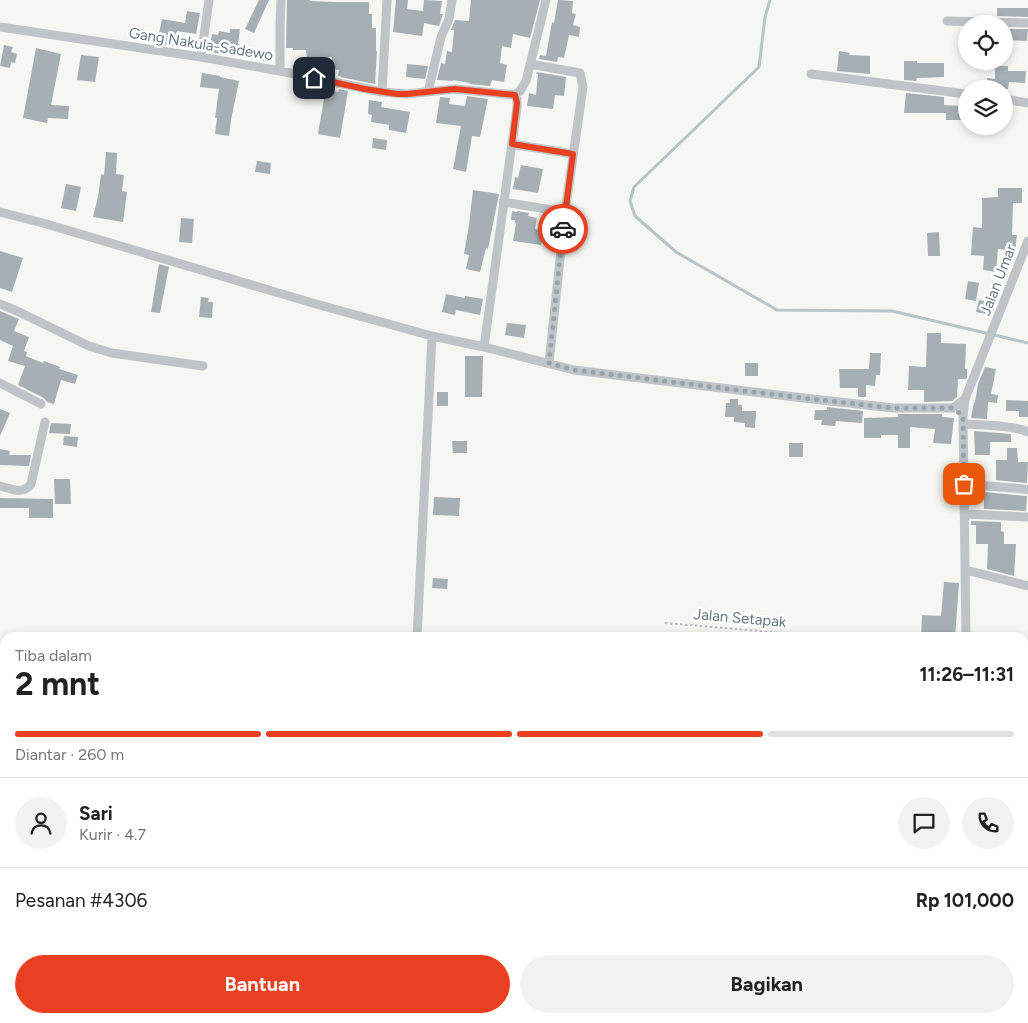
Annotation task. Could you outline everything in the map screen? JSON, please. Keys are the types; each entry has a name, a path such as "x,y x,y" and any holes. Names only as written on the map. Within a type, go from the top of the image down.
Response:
{"street":[{"path":"201,57 209,0"},
{"path":"280,71 281,0"},
{"path":"382,0 387,0 382,92"},
{"path":"428,92 441,37 449,19 452,0"},
{"path":"484,347 512,144 517,103 515,95 524,86 546,0"},
{"path":"947,21 1028,23"},
{"name":"Gang Nakula-Sadewo","path":"0,27 201,57 382,92 407,94 455,89 515,95"},
{"path":"530,64 580,73 583,86 565,212 549,363"},
{"path":"811,74 958,93"},
{"path":"1013,100 1028,102"},
{"path":"512,144 573,154"},
{"path":"503,202 565,212"},
{"path":"0,212 432,336 574,370 893,408 953,408 965,400"},
{"name":"Jalan Umar","path":"966,632 965,400 1027,245"},
{"path":"0,304 89,346 112,354 203,366"},
{"path":"417,632 432,336"},
{"path":"0,383 41,404"},
{"path":"953,408 964,420 1028,432"},
{"path":"0,486 23,491 28,489 31,484 46,422"},
{"path":"964,484 1028,490"},
{"path":"965,514 1028,517"},
{"path":"966,570 1028,586"}],"path":[{"name":"Jalan Setapak","path":"665,623 771,632"}],"building":[{"path":"259,0 269,0 254,33 245,29"},
{"path":"287,0 369,2 369,14 372,14 372,28 376,28 375,84 338,76 339,70 331,69 332,57 307,58 306,50 286,48"},
{"path":"396,0 408,0 407,9 423,11 424,0 442,1 440,14 443,14 439,26 424,23 422,36 393,32"},
{"path":"471,0 540,0 530,38 513,34 511,48 502,46 500,63 507,65 504,82 492,80 490,86 453,80 437,80 441,63 445,64 447,51 452,52 454,30 451,30 455,20 469,21"},
{"path":"558,0 573,1 572,13 576,14 573,25 580,27 579,37 569,35 564,58 558,57 557,62 539,59 540,55 546,56"},
{"path":"997,8 1028,8 1028,17 997,15"},
{"path":"187,11 200,13 196,34 177,31 174,46 157,43 162,19 185,23"},
{"path":"230,29 240,29 238,44 240,47 270,53 268,62 209,52 212,34 218,35 219,31 230,33"},
{"path":"1013,29 1028,29 1027,41 1013,40"},
{"path":"4,45 13,47 11,52 17,54 15,63 11,62 10,68 0,66"},
{"path":"36,48 61,54 51,105 69,106 68,119 48,118 47,123 23,118"},
{"path":"839,51 850,53 849,55 870,56 870,74 837,71"},
{"path":"81,55 99,57 95,82 77,80"},
{"path":"904,61 944,63 944,77 917,78 916,81 904,80"},
{"path":"407,64 428,66 425,79 406,77"},
{"path":"995,70 1026,71 1025,83 1013,82 1013,80 987,80 987,78 995,79"},
{"path":"537,72 566,77 564,96 555,95 553,109 527,106 529,93 536,95"},
{"path":"202,73 239,81 229,136 215,134 219,89 200,87"},
{"path":"339,89 348,91 340,138 318,134 327,90 338,92"},
{"path":"906,93 944,97 944,105 958,106 958,120 946,120 946,113 904,113"},
{"path":"467,96 488,99 480,137 472,136 466,172 453,169 461,126 436,123 440,97 450,98 449,104 465,106"},
{"path":"369,100 382,102 381,107 410,112 406,133 389,130 389,125 371,122 372,115 368,114"},
{"path":"373,138 387,140 386,150 372,148"},
{"path":"106,152 117,153 116,174 124,175 122,191 127,192 123,222 93,217 101,174 104,175"},
{"path":"257,161 271,163 270,174 255,172"},
{"path":"521,165 543,169 538,193 513,189 515,177 518,178"},
{"path":"66,184 81,187 76,211 61,208"},
{"path":"998,188 1022,188 1022,203 1013,203 1012,235 1017,235 1015,251 998,249 996,272 983,270 984,256 971,255 973,227 982,228 982,198 998,197"},
{"path":"473,190 499,194 488,249 486,248 480,272 466,269 469,255 464,254"},
{"path":"512,211 529,213 528,216 537,218 535,229 544,230 541,245 513,241 516,224 515,220 511,220"},
{"path":"181,218 194,219 192,243 179,242"},
{"path":"939,232 940,256 928,256 927,233"},
{"path":"0,251 23,258 12,292 0,288"},
{"path":"159,264 169,267 160,313 151,312"},
{"path":"968,281 979,283 976,301 965,299"},
{"path":"446,294 483,299 480,315 456,310 455,315 442,312"},
{"path":"201,297 209,298 208,302 213,302 212,318 199,317"},
{"path":"979,300 996,303 992,315 976,312"},
{"path":"0,311 19,319 14,331 29,337 24,351 27,352 26,356 78,375 75,384 61,380 54,404 18,385 25,366 8,361 13,346 0,340"},
{"path":"507,323 526,325 524,338 505,335"},
{"path":"927,333 941,333 941,343 966,344 965,369 967,369 967,378 958,379 957,397 952,401 924,402 924,390 908,390 909,366 926,367"},
{"path":"870,353 881,353 880,375 876,375 875,386 866,385 866,397 858,397 858,388 840,388 839,369 869,369"},
{"path":"465,356 483,356 482,397 465,397"},
{"path":"745,363 758,363 758,376 745,376"},
{"path":"985,367 996,369 991,394 998,395 997,403 988,402 987,419 971,418 978,384"},
{"path":"437,392 448,392 448,406 437,406"},
{"path":"730,399 738,399 738,405 742,405 742,411 756,411 755,428 745,427 745,423 734,422 734,417 725,417 726,403 730,403"},
{"path":"1006,400 1028,401 1028,417 1019,417 1019,411 1006,411"},
{"path":"827,407 863,411 862,423 836,421 835,426 821,425 822,420 814,420 815,410 827,410"},
{"path":"0,409 10,413 0,436"},
{"path":"898,414 942,414 942,417 954,418 951,444 933,443 935,429 910,427 910,448 898,448 898,435 864,438 864,418 898,417"},
{"path":"51,423 71,424 70,434 49,433"},
{"path":"974,431 1011,434 1011,442 990,442 990,455 975,455"},
{"path":"64,436 78,437 77,447 63,445"},
{"path":"452,441 467,441 467,453 453,453"},
{"path":"789,443 803,443 803,457 789,457"},
{"path":"1007,448 1017,448 1018,462 1028,462 1027,483 996,480 996,460 1007,460"},
{"path":"0,449 10,451 9,455 31,455 29,466 0,465"},
{"path":"54,479 70,479 71,504 55,504"},
{"path":"984,492 1027,496 1026,511 984,509"},
{"path":"434,497 460,498 459,516 433,515"},
{"path":"0,498 53,499 53,518 29,518 29,508 0,508"},
{"path":"971,521 1001,522 1001,531 1004,532 1004,544 1016,544 1014,576 987,569 988,544 976,544 976,525 971,525"},
{"path":"433,578 448,579 447,589 432,588"},
{"path":"944,582 959,583 955,632 921,632 922,615 941,616"}],"waterway":[{"path":"770,0 765,17 759,67 634,187 630,201 635,216 676,252 777,310 892,311 1028,343"}],"way so far":[{"path":"563,229 549,363 574,370 893,408 953,408 963,416 964,484"}],"route":[{"path":"314,78 397,94 462,89 515,95 517,103 512,144 573,154 563,229"}]}
